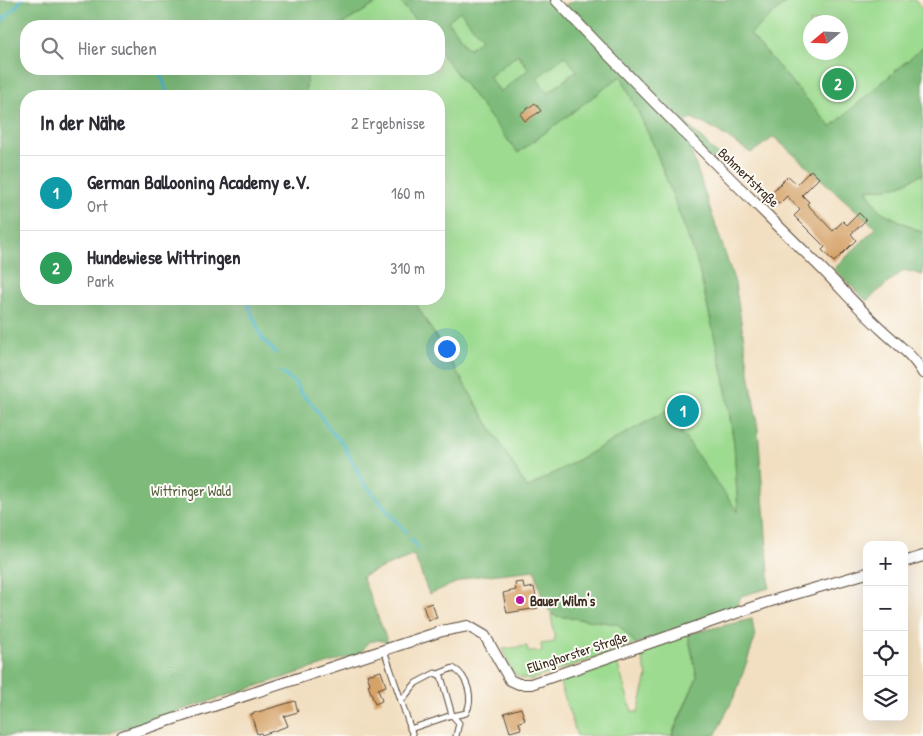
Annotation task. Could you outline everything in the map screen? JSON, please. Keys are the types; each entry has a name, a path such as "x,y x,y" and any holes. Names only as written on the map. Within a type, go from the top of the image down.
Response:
{"street":[{"name":"Bohmertstraße","path":"556,0 676,125 827,273 881,329 903,348 923,373"},
{"path":"908,561 923,556"},
{"name":"Ellinghorster Straße","path":"122,736 442,631 468,626 486,636 510,680 519,684 531,684 760,605 863,574"}],"lane":[{"path":"384,650 413,736"},
{"path":"401,701 416,683 435,673 438,674 453,668 460,672 465,680 470,696 470,706 466,713 410,729"},
{"path":"438,674 441,676 453,716 459,724 456,736"}],"green space":[{"name":"Wittringer Wald","path":"0,0 382,0 349,20 20,20 20,75 307,75 306,90 20,90 20,305 417,305 527,488 666,411 738,512 734,444 724,378 697,261 654,146 621,76 518,153 445,59 445,20 415,20 399,0 556,0 562,6 576,0 789,0 750,34 831,127 923,47 923,174 896,187 866,190 880,211 923,233 923,275 904,270 866,301 834,269 876,228 774,137 751,153 713,128 691,118 686,123 730,167 690,148 735,283 758,429 769,588 741,596 737,606 733,609 636,644 618,624 556,616 551,613 544,602 535,570 470,577 429,594 414,555 362,576 388,643 379,640 368,642 361,653 100,736 0,736","holes":["460,11 482,39 469,49 448,21","518,54 529,69 500,92 489,77","565,56 577,71 548,93 537,78"]},
{"path":"382,0 399,0 415,20 349,20"},
{"path":"789,0 915,0 923,10 923,47 831,127 750,34"},
{"path":"460,10 482,39 470,49 447,20"},
{"path":"517,54 529,69 501,92 489,77"},
{"path":"565,55 577,70 548,93 536,78"},
{"path":"445,59 518,153 621,75 654,146 697,261 724,378 734,444 738,513 666,411 527,488 417,305 445,305 445,90 306,90 307,75 445,75"},
{"path":"923,174 923,233 880,211 866,190 896,187"},
{"path":"551,614 618,624 636,644 530,680 523,679 511,670 503,649 527,646 528,652 542,652 541,644 555,642"},
{"path":"752,619 755,638 736,693 715,736 672,736 697,677 688,634"},
{"path":"688,634 697,677 671,736 577,736 559,680 616,659 632,712 638,712 647,676 640,651"}],"building":[{"path":"535,103 541,111 525,121 520,114"},
{"path":"811,170 819,178 802,195 809,202 807,204 833,231 843,221 847,225 859,213 866,220 851,234 856,240 834,262 822,250 825,247 794,216 800,210 787,196 779,204 769,195 788,176 797,184"},
{"name":"Bauer Wilm's","path":"523,582 524,589 534,587 538,608 507,613 503,593 516,590 515,583"},
{"path":"432,603 437,618 428,620 423,606"},
{"path":"381,671 386,686 378,689 382,701 375,704 368,685 370,684 367,675"},
{"path":"295,701 298,712 284,716 288,726 262,735 261,733 257,734 251,714"},
{"path":"521,708 525,720 519,722 521,729 510,732 504,713"}],"waterway":[{"path":"0,23 22,0"},
{"path":"160,75 167,90"},
{"path":"248,305 262,338 276,353"},
{"path":"281,372 295,383 300,392 314,406 327,426 343,444 364,483 406,532"},
{"path":"411,539 419,549"}],"place":[{"name":"Hundewiese Wittringen","path":"838,84"},
{"name":"German Ballooning Academy e.V.","path":"683,411"},
{"name":"Bauer Wilm's","path":"520,600"}]}
